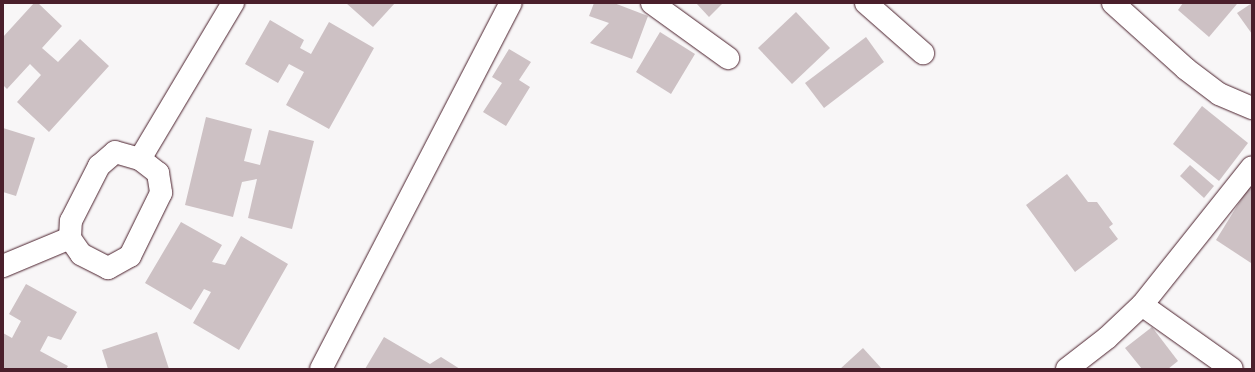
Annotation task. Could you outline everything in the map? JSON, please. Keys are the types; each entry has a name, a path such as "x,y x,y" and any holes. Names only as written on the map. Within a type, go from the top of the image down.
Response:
{"street":[{"path":"140,159 233,3"},
{"path":"321,369 511,3"},
{"path":"652,3 728,58"},
{"path":"866,3 923,53"},
{"path":"1112,3 1186,69 1214,90 1252,108"},
{"path":"115,152 140,159 158,173 161,193 130,256 108,268 81,254 70,238 71,221 99,166 115,152"},
{"path":"1067,369 1107,338 1142,305 1252,167"},
{"path":"3,266 70,238"},
{"path":"1142,305 1232,369"}],"building":[{"path":"34,3 38,3 62,26 42,48 58,62 80,39 109,66 49,132 17,102 41,75 30,64 7,89 3,85 3,37"},
{"path":"346,3 395,3 373,27"},
{"path":"594,3 614,3 648,16 632,59 590,43 609,23 589,16"},
{"path":"696,3 723,3 709,17"},
{"path":"1183,3 1237,4 1209,37 1178,10"},
{"path":"1252,3 1252,34 1237,13"},
{"path":"796,12 830,48 792,84 758,48"},
{"path":"270,20 304,40 300,48 311,54 329,22 374,48 329,129 286,105 304,72 289,64 278,83 245,64"},
{"path":"660,32 695,54 671,94 636,72"},
{"path":"866,37 884,62 824,108 805,83"},
{"path":"509,49 531,62 519,80 530,87 506,126 483,112 502,83 492,77"},
{"path":"1202,106 1248,143 1219,181 1173,144"},
{"path":"206,117 252,129 244,161 260,165 269,130 314,141 292,229 248,218 257,179 242,182 233,217 185,205"},
{"path":"3,128 35,138 16,196 3,192"},
{"path":"1190,165 1214,186 1204,198 1180,176"},
{"path":"1067,174 1088,202 1097,202 1113,224 1109,227 1118,239 1075,272 1026,205"},
{"path":"1250,185 1252,186 1251,263 1216,240"},
{"path":"181,222 222,245 212,262 225,265 241,236 288,264 239,350 193,323 211,292 204,289 191,310 145,283"},
{"path":"26,284 77,312 61,340 48,336 40,351 68,366 66,369 3,369 3,333 12,338 21,321 9,314"},
{"path":"1152,327 1178,361 1168,369 1142,369 1125,348"},
{"path":"157,332 169,369 108,369 102,350"},
{"path":"384,337 430,364 441,357 460,369 365,369"},
{"path":"863,348 882,369 840,369"}]}
